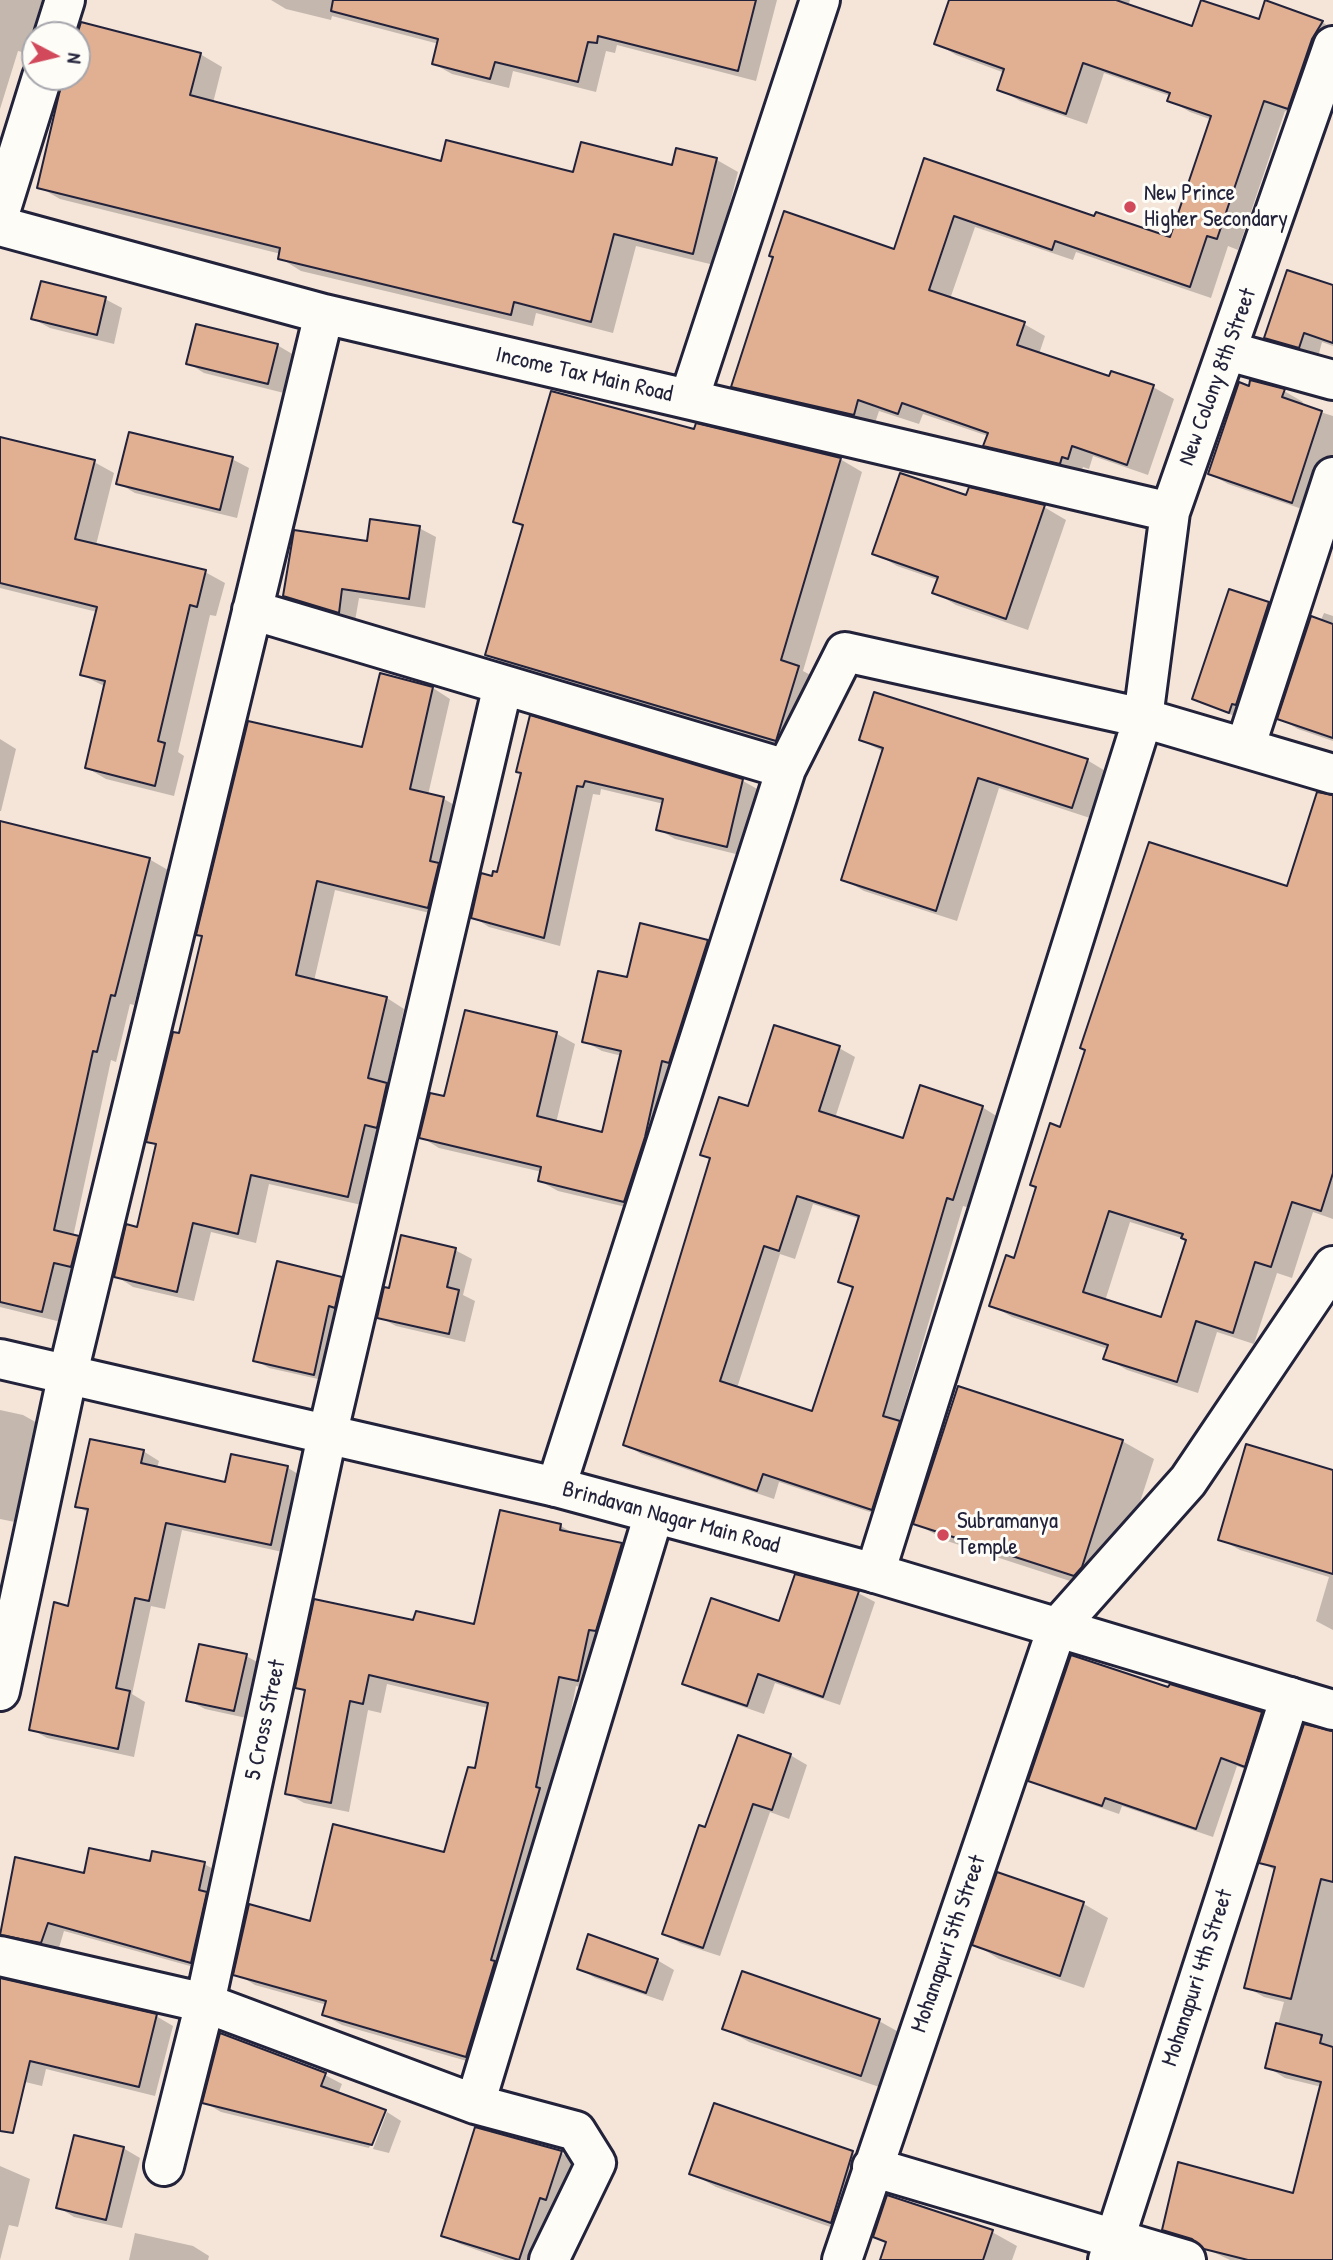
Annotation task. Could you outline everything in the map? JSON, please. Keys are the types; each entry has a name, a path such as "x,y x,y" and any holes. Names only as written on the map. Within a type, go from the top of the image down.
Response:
{"street":[{"path":"58,21 65,0"},
{"path":"689,400 820,0"},
{"name":"New Colony 8th Street","path":"875,1573 1143,718 1170,512 1329,69"},
{"path":"0,212 37,91"},
{"name":"Income Tax Main Road","path":"0,226 324,314 1170,512"},
{"path":"1,1685 68,1373 324,314"},
{"path":"1228,351 1333,380"},
{"path":"1245,748 1333,477"},
{"path":"252,610 786,769"},
{"path":"556,1486 786,769 845,652 1143,718 1333,774"},
{"name":"5 Cross Street","path":"164,2166 205,2003 327,1436 503,685"},
{"path":"1058,1628 1188,1481 1333,1266"},
{"name":"Brindavan Nagar Main Road","path":"0,1359 327,1436 556,1486 875,1573 1333,1710"},
{"path":"475,2104 654,1514"},
{"name":"Mohanapuri 5th Street","path":"842,2260 1058,1628"},
{"name":"Mohanapuri 4th Street","path":"1111,2249 1290,1697"},
{"path":"0,1956 205,2003 475,2104 576,2131 596,2163 549,2260"},
{"path":"873,2168 1111,2249 1186,2260"}],"building":[{"path":"333,0 756,0 738,71 598,36 597,43 588,42 578,82 495,62 490,79 432,64 438,39 331,11"},
{"path":"949,0 1116,0 1192,26 1201,0 1259,19 1265,0 1323,21 1312,39 1288,109 1264,101 1217,239 1207,236 1190,287 1055,241 1052,250 954,216 929,290 1025,322 1017,345 1109,376 1111,371 1154,385 1127,465 1072,446 1068,459 1062,457 1060,464 983,446 988,433 902,403 898,414 858,400 854,415 731,387 773,257 769,256 784,211 894,249 924,158 1094,216 1096,212 1170,237 1211,116 1167,101 1170,93 1083,63 1066,114 997,90 1004,69 934,44"},
{"path":"91,25 201,53 190,95 441,161 446,140 573,172 581,142 672,165 676,148 717,158 693,254 614,234 591,322 514,302 511,315 278,259 280,248 37,188 60,91 91,91"},
{"path":"1287,270 1333,285 1333,343 1304,333 1299,348 1264,338"},
{"path":"41,281 106,297 97,335 31,319"},
{"path":"196,324 278,344 268,384 186,364"},
{"path":"1250,380 1285,389 1282,397 1322,411 1292,503 1208,474 1239,382 1249,386"},
{"path":"551,391 694,429 696,423 841,458 781,660 799,666 776,741 485,655 523,525 513,522"},
{"path":"129,432 233,457 220,510 116,484"},
{"path":"0,437 95,460 75,539 206,570 197,607 190,605 158,741 165,743 155,786 85,768 105,681 80,675 97,607 0,583"},
{"path":"900,473 966,495 969,487 1045,505 1006,619 932,593 938,577 872,554"},
{"path":"370,519 420,526 409,599 342,589 339,613 283,596 294,530 367,541"},
{"path":"1229,589 1269,602 1236,705 1232,704 1229,713 1192,699"},
{"path":"1311,616 1333,624 1333,738 1277,719"},
{"path":"380,673 433,687 410,789 444,797 430,861 439,863 428,908 317,881 296,975 387,997 368,1078 387,1083 377,1128 365,1125 348,1197 251,1175 238,1234 193,1223 177,1292 114,1277 126,1224 137,1227 156,1144 146,1142 173,1032 179,1033 202,936 196,935 248,721 362,747"},
{"path":"874,692 1088,759 1072,808 978,778 936,911 841,880 883,748 859,740"},
{"path":"530,715 743,779 727,847 656,830 663,799 585,781 583,787 577,786 544,938 471,918 481,873 492,876 493,871 497,872 521,773 516,772"},
{"path":"1317,792 1333,795 1333,1173 1321,1211 1292,1202 1271,1267 1255,1262 1233,1333 1196,1321 1177,1382 1103,1359 1108,1345 989,1306 1006,1255 1014,1258 1036,1187 1030,1185 1050,1123 1060,1127 1085,1050 1080,1048 1149,842 1287,886","holes":["1109,1211 1183,1234 1181,1238 1186,1240 1161,1317 1083,1292"]},
{"path":"0,821 150,858 115,996 111,995 97,1052 93,1051 54,1230 79,1236 71,1267 54,1263 42,1312 0,1302"},
{"path":"640,923 708,940 669,1063 662,1061 645,1137 624,1202 538,1181 541,1167 419,1138 430,1093 444,1096 465,1010 557,1032 537,1116 602,1132 621,1051 582,1042 598,971 627,977"},
{"path":"774,1025 840,1046 819,1111 903,1138 920,1085 983,1106 953,1200 947,1198 883,1416 900,1421 872,1510 763,1474 757,1491 623,1445 710,1158 700,1155 719,1097 748,1106","holes":["797,1196 859,1216 838,1282 853,1287 812,1411 720,1381 764,1246 779,1251"]},
{"path":"401,1235 456,1248 447,1287 459,1290 449,1334 377,1318 384,1287 389,1288"},
{"path":"277,1261 342,1277 335,1308 329,1306 314,1375 253,1361"},
{"path":"958,1386 1123,1440 1082,1567 1074,1576 913,1524"},
{"path":"90,1439 144,1450 141,1463 225,1482 231,1454 288,1466 271,1545 166,1523 149,1601 135,1598 116,1688 130,1691 118,1749 29,1730 54,1602 68,1606 88,1509 75,1507"},
{"path":"1246,1444 1333,1470 1333,1574 1218,1540"},
{"path":"500,1510 561,1524 560,1530 622,1543 596,1631 589,1630 578,1681 559,1677 536,1787 540,1788 491,1960 495,1961 466,2057 322,2015 326,2001 233,1975 249,1904 310,1921 333,1824 444,1852 468,1767 475,1768 488,1703 369,1675 363,1704 350,1701 331,1803 285,1794 305,1690 295,1688 314,1599 413,1620 416,1611 474,1624"},
{"path":"795,1574 859,1591 823,1697 758,1674 747,1706 682,1684 711,1598 779,1621"},
{"path":"199,1644 247,1654 234,1711 186,1701"},
{"path":"1071,1655 1168,1687 1170,1684 1262,1712 1245,1767 1221,1758 1196,1829 1105,1798 1102,1806 1028,1781"},
{"path":"1304,1724 1333,1731 1333,1882 1321,1879 1291,1999 1244,1988 1275,1867 1259,1863"},
{"path":"738,1735 791,1754 772,1810 753,1804 703,1948 662,1934 699,1825 705,1827"},
{"path":"89,1848 150,1861 152,1851 205,1862 199,1890 207,1892 191,1963 48,1923 41,1943 0,1935 15,1857 84,1873"},
{"path":"997,1872 1084,1902 1060,1976 972,1945"},
{"path":"588,1934 658,1959 646,1993 577,1969"},
{"path":"742,1971 880,2019 861,2076 722,2029"},
{"path":"0,1978 157,2014 139,2087 30,2061 13,2133 0,2131"},
{"path":"1276,2023 1322,2035 1320,2043 1333,2047 1333,2260 1248,2260 1204,2249 1192,2239 1162,2230 1178,2162 1293,2193 1321,2082 1265,2068"},
{"path":"220,2033 326,2073 321,2086 386,2110 372,2145 202,2103"},
{"path":"714,2103 853,2151 831,2223 689,2174"},
{"path":"475,2127 562,2151 546,2200 540,2198 519,2260 441,2236"},
{"path":"74,2135 124,2147 106,2220 56,2208"},
{"path":"887,2195 993,2230 983,2260 880,2260 886,2242 873,2237"}],"place":[{"name":"New Prince Higher Secondary","path":"1130,207"},
{"name":"Subramanya Temple","path":"943,1535"}]}
